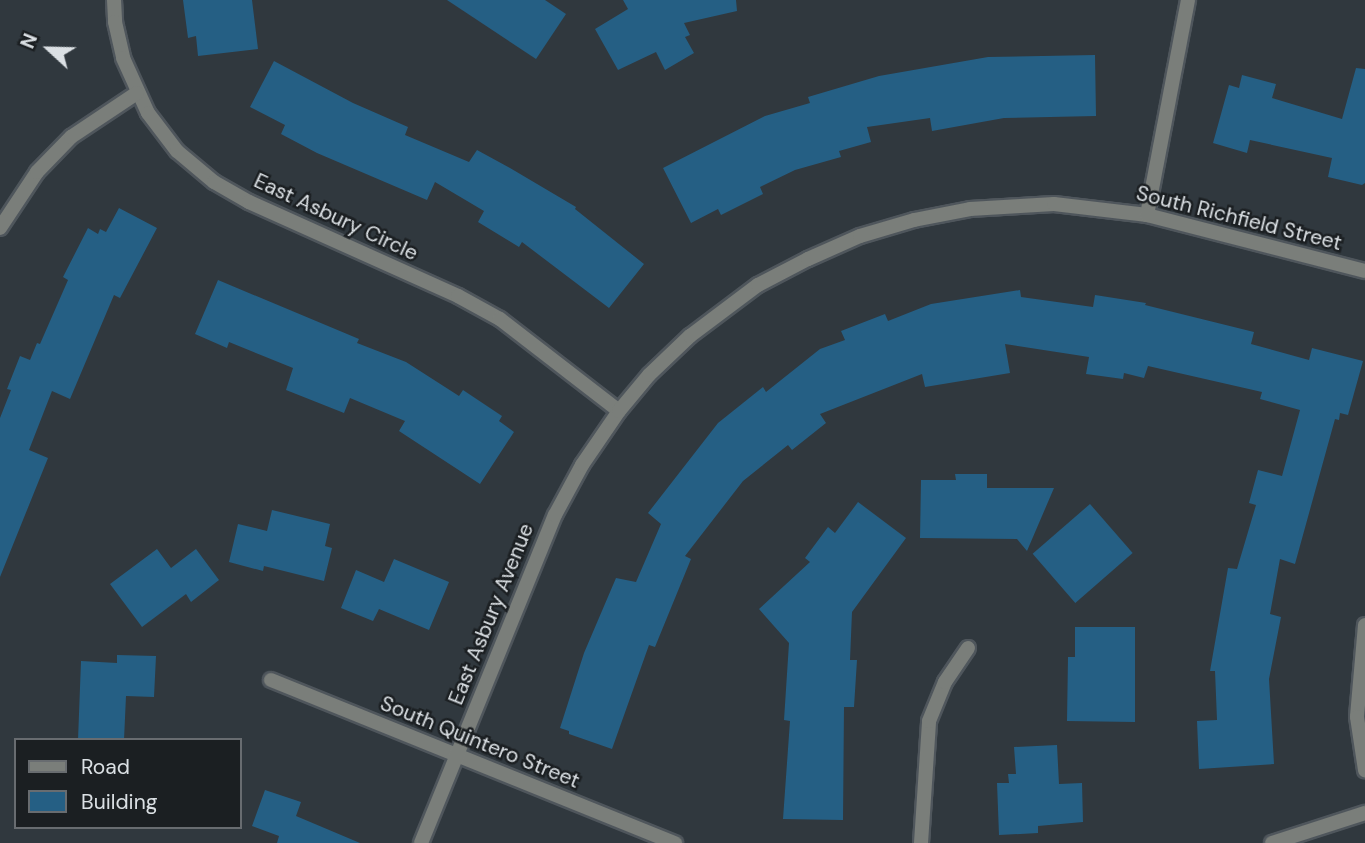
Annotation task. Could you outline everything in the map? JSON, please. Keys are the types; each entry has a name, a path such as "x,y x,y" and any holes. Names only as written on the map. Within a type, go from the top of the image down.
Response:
{"street":[{"name":"East Asbury Circle","path":"114,0 115,22 123,58 137,93 177,151 214,182 249,202 458,296 500,319 619,411"},
{"path":"1147,215 1188,0"},
{"path":"0,228 37,172 71,137 137,93"},
{"name":"South Richfield Street","path":"619,411 649,375 690,336 758,285 860,236 914,220 970,209 1054,204 1147,215 1365,271"},
{"name":"East Asbury Avenue","path":"421,843 555,515 582,465 619,411"},
{"path":"1365,625 1357,717 1365,770"},
{"path":"921,843 929,721 945,682 968,649"},
{"name":"South Quintero Street","path":"271,680 675,843"},
{"path":"1272,843 1365,813"}],"building":[{"path":"183,0 252,0 258,49 198,56 196,36 188,38"},
{"path":"447,0 545,0 566,14 536,59"},
{"path":"623,0 736,0 737,11 684,23 690,35 685,37 694,53 665,70 656,52 618,70 595,29 628,9"},
{"path":"1095,55 1096,116 1004,118 932,131 930,118 867,127 871,142 839,151 841,157 795,170 760,187 763,194 721,215 718,209 691,223 663,168 765,116 810,103 808,97 879,76 988,57"},
{"path":"274,61 353,103 408,127 405,135 469,162 477,150 510,168 576,207 575,209 644,264 609,308 522,242 519,247 478,222 484,211 435,182 427,200 317,153 281,134 285,125 250,107"},
{"path":"1356,68 1365,69 1365,183 1362,185 1328,177 1332,158 1250,140 1247,153 1213,143 1229,85 1239,88 1242,75 1276,84 1272,98 1342,119"},
{"path":"119,208 157,228 120,298 114,295 70,399 52,391 29,450 48,458 0,577 0,418 11,390 7,389 20,356 30,360 37,343 40,344 68,280 63,277 88,228 98,234 100,229 106,232"},
{"path":"218,280 359,339 357,343 406,362 459,396 463,390 502,416 499,421 514,432 480,484 399,431 405,421 350,398 344,413 286,390 293,368 229,342 227,348 195,334"},
{"path":"1020,290 1021,297 1093,307 1095,295 1146,303 1145,305 1254,332 1251,344 1309,360 1312,348 1363,361 1348,415 1340,413 1339,420 1335,419 1295,564 1280,559 1270,614 1281,617 1269,679 1274,764 1199,769 1197,721 1217,720 1215,671 1210,671 1228,568 1237,569 1256,505 1249,503 1258,470 1282,476 1300,410 1260,399 1262,392 1148,366 1144,378 1124,373 1123,379 1086,374 1089,357 1005,344 1010,373 925,387 922,374 820,414 826,423 792,450 788,445 743,481 685,556 691,559 655,647 649,645 612,749 569,734 569,731 560,728 584,653 616,578 636,582 661,524 648,513 718,423 763,387 766,392 820,349 845,340 841,331 885,314 888,321 931,304"},
{"path":"955,474 987,474 987,488 1054,488 1027,551 1017,539 920,538 921,480 956,480"},
{"path":"858,502 906,538 852,612 850,660 857,660 854,707 844,707 843,820 783,819 790,721 784,720 789,643 759,609 810,562 805,558 828,527 835,533"},
{"path":"1090,504 1133,553 1075,603 1033,554"},
{"path":"272,510 330,524 325,546 332,548 324,581 264,566 263,571 229,562 238,524 267,531"},
{"path":"157,549 171,568 196,549 219,580 191,602 186,594 142,627 110,584"},
{"path":"394,559 449,582 429,630 379,609 373,621 341,608 356,570 384,582"},
{"path":"1075,627 1135,627 1135,722 1067,721 1068,657 1075,657"},
{"path":"117,655 156,656 154,697 126,696 124,738 78,738 81,661 117,663"},
{"path":"1057,745 1059,784 1082,783 1083,822 1038,826 1038,833 999,835 997,783 1009,783 1008,774 1016,774 1014,747"},
{"path":"265,790 301,802 296,816 360,843 277,843 279,836 252,826"}]}
